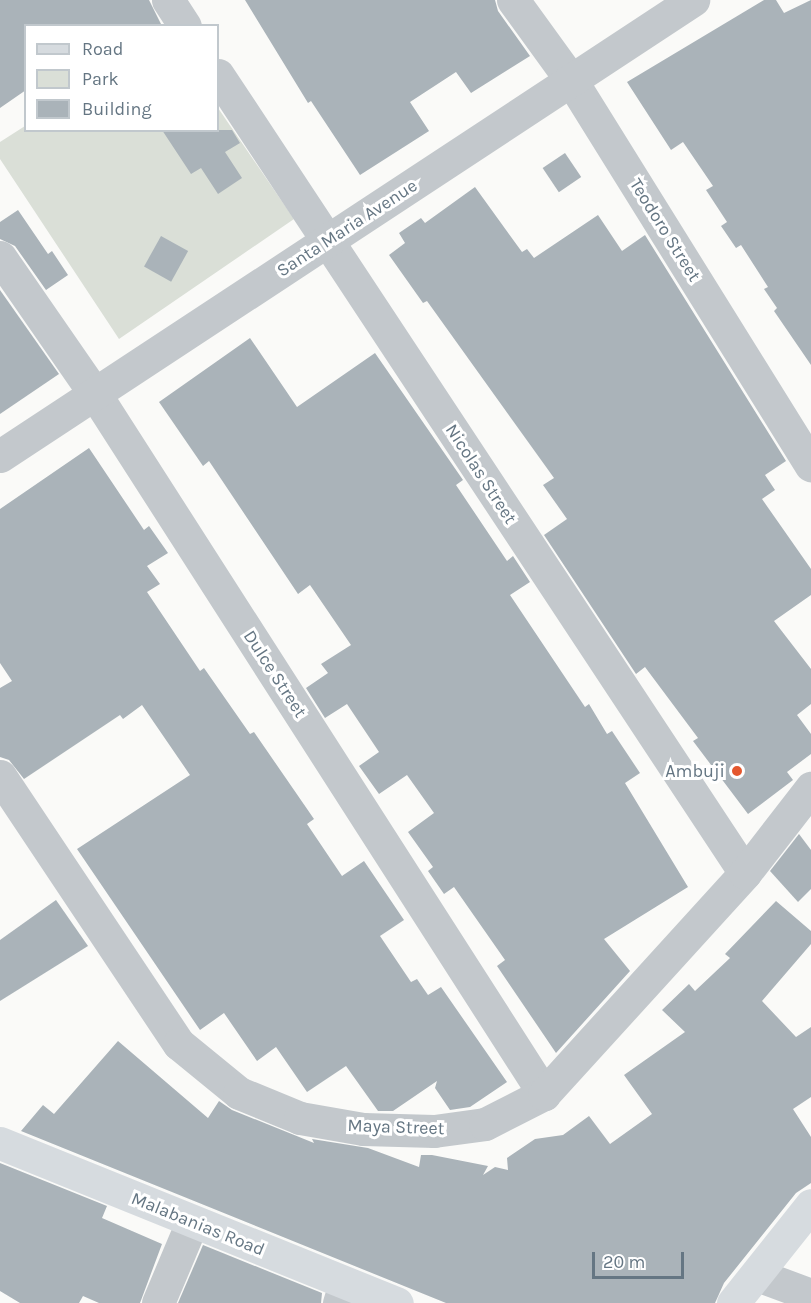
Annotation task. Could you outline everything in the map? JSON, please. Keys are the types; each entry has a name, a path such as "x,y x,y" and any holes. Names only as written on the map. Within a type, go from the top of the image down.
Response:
{"main road":[{"name":"Malabanias Road","path":"0,1143 192,1222 342,1293 397,1303"},
{"path":"733,1303 811,1205"}],"street":[{"path":"168,0 184,24"},
{"name":"Teodoro Street","path":"513,0 571,80 811,465"},
{"name":"Santa Maria Avenue","path":"0,456 693,0"},
{"name":"Nicolas Street","path":"219,77 745,873"},
{"name":"Dulce Street","path":"0,256 95,394 544,1094"},
{"name":"Maya Street","path":"0,776 179,1044 239,1093 300,1118 363,1129 434,1131 485,1124 544,1094 745,873 811,788"},
{"path":"158,1303 192,1222"},
{"path":"757,1275 811,1295"}],"green space":[{"path":"219,109 294,219 119,339 0,159 0,142 24,127 24,132 219,132"}],"building":[{"path":"0,0 149,0 161,24 24,24 24,91 0,108"},
{"path":"245,0 495,0 498,11 530,56 471,93 456,72 410,102 429,131 360,175 311,101 308,103"},
{"path":"764,0 776,0 784,13 811,0 811,365 774,311 777,308 764,289 768,287 741,245 736,248 721,226 727,222 706,190 713,186 683,142 671,150 627,82"},
{"path":"232,130 240,143 225,152 242,178 218,194 201,168 191,174 163,132"},
{"path":"565,153 581,177 559,192 543,168"},
{"path":"475,187 522,252 527,249 534,258 598,215 622,251 645,235 786,461 765,475 775,490 762,499 811,569 811,595 774,621 811,669 811,704 797,715 811,734 811,754 787,772 793,780 748,814 693,741 698,738 645,667 636,674 544,535 567,519 543,485 554,478 427,301 423,303 389,255 405,243 399,233 421,218 425,223"},
{"path":"18,210 48,254 52,251 68,275 46,290 15,246 0,239 0,222"},
{"path":"161,236 188,251 171,282 144,267"},
{"path":"0,290 59,374 0,414"},
{"path":"250,338 297,407 375,353 463,480 456,485 507,561 513,556 530,582 510,595 585,707 589,704 607,734 612,731 640,773 625,783 688,887 604,939 630,971 556,1053 497,966 505,960 454,887 444,894 428,871 433,867 408,832 434,813 407,775 379,794 359,766 379,752 347,704 325,718 306,688 328,673 321,664 351,645 310,585 298,594 209,461 203,466 159,402"},
{"path":"89,448 144,530 149,526 168,553 147,566 160,584 147,592 200,671 204,668 250,734 254,732 314,819 307,824 342,876 364,861 404,920 380,936 411,982 417,979 428,995 441,987 507,1082 470,1107 450,1110 435,1088 437,1081 393,1111 378,1111 346,1066 307,1092 276,1047 257,1061 224,1013 200,1030 77,849 190,775 142,705 123,719 120,715 24,779 9,760 0,757 0,688 12,681 0,663 0,509"},
{"path":"799,834 811,850 811,889 798,902 770,871"},
{"path":"56,900 88,946 0,1001 0,940"},
{"path":"776,901 811,931 811,944 762,1001 796,1037 811,1027 811,1097 793,1109 811,1137 811,1183 796,1193 724,1283 715,1303 446,1303 21,1131 43,1105 54,1114 118,1041 208,1118 219,1101 232,1110 314,1143 312,1139 368,1148 419,1167 421,1155 432,1155 488,1166 483,1175 495,1167 508,1170 507,1158 535,1139 563,1135 589,1116 610,1144 652,1114 624,1075 685,1032 662,1010 689,984 695,991 730,958 725,954"},
{"path":"0,1163 107,1206 102,1218 162,1244 140,1303 99,1303 83,1296 79,1303 20,1303 0,1291"},
{"path":"203,1245 322,1293 321,1303 178,1303"}],"place":[{"name":"Ambuji","path":"737,771"}]}
